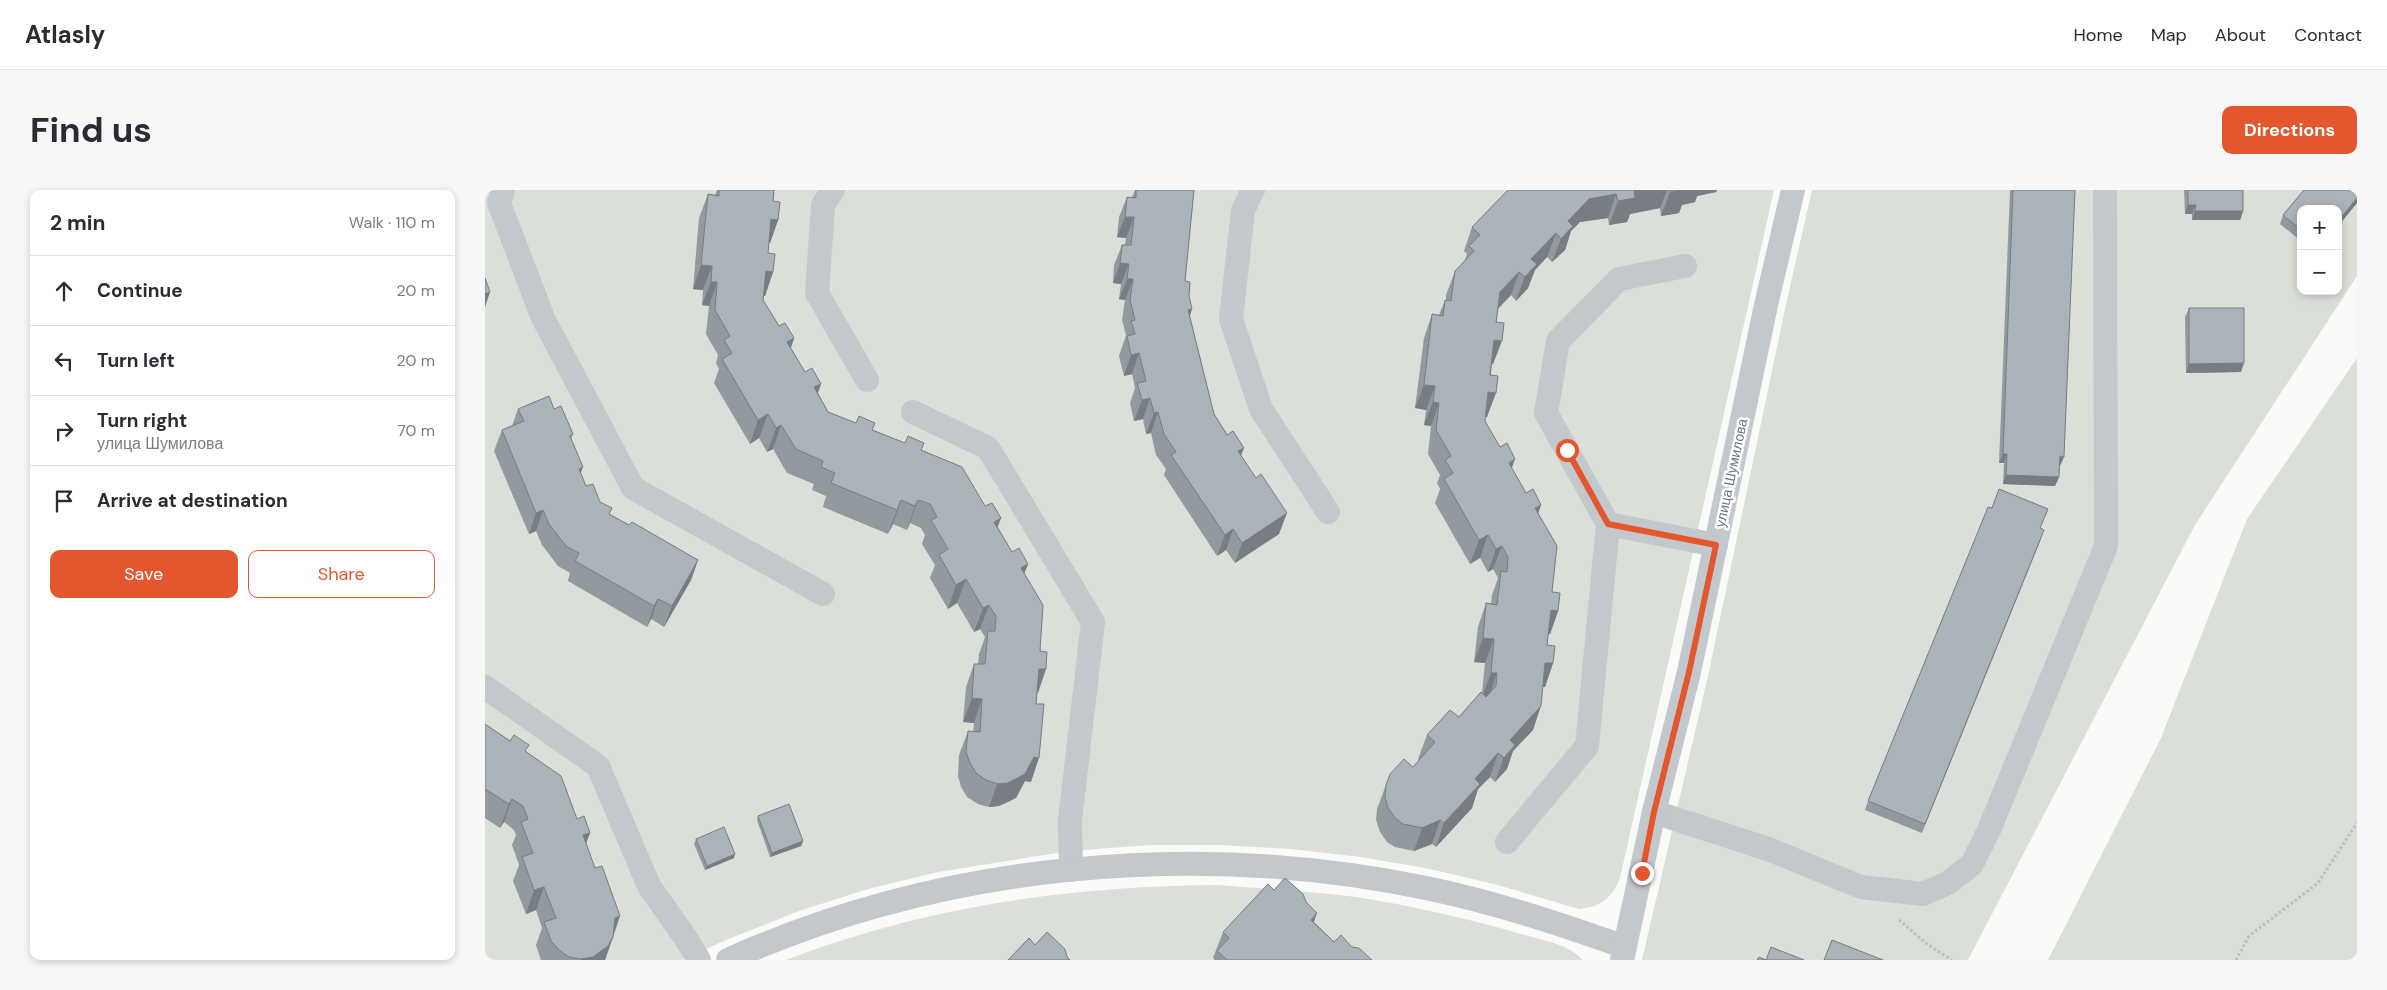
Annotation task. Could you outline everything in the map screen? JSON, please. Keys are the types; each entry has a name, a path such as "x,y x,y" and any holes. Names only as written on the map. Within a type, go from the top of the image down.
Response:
{"street":[{"path":"503,190 499,204 543,318 633,488 823,594"},
{"path":"833,190 823,205 817,293 867,380"},
{"path":"1253,190 1243,210 1231,319 1261,409 1328,512"},
{"name":"улица Шумилова","path":"1624,954 1654,812 1689,672 1793,190"},
{"path":"1654,812 1768,849 1861,887 1923,894 1947,883 1973,864 1989,830 2106,546 2105,190"},
{"path":"1507,842 1587,746 1608,524 1547,413 1558,341 1619,279 1685,266"},
{"path":"913,412 988,448 1093,622 1070,820 1071,870"},
{"path":"1608,524 1716,545"},
{"path":"485,687 598,766 649,886 699,960"},
{"path":"728,960 805,930 873,908 942,890 1071,870 1150,864 1220,864 1289,868 1358,876 1426,888 1493,904 1560,924 1624,954"}],"path":[{"path":"2236,960 2249,936 2318,883 2357,823"},
{"path":"1898,918 1927,944 1952,960"}],"shaded area":[{"path":"485,190 1774,190 1617,885 1600,904 1579,909 1498,885 1430,869 1361,857 1291,849 1220,845 1150,845 1069,851 938,872 868,889 799,911 682,960 485,960"},
{"path":"1812,190 2357,190 2357,276 2195,525 1968,960 1642,960 1708,676 1785,309"},
{"path":"2357,358 2357,960 2048,960 2161,738 2247,519"},
{"path":"1219,885 1339,895 1419,908 1554,943 1570,950 1583,960 786,960 838,941 891,926 999,903 1108,890"}],"building":[{"path":"719,190 774,190 773,201 780,202 778,220 771,219 768,253 775,254 773,272 766,271 763,300 779,326 785,323 794,338 787,342 805,372 812,368 821,384 814,387 828,412 856,423 859,416 875,423 872,430 905,443 908,436 924,443 921,450 962,467 985,506 992,503 1001,518 994,522 1012,552 1019,548 1028,564 1021,568 1043,605 1040,651 1047,652 1046,669 1039,669 1036,704 1044,704 1039,758 1034,757 1025,774 1008,783 997,784 986,780 976,773 966,752 968,731 980,732 982,699 972,698 974,664 985,664 988,631 995,631 996,616 989,605 983,608 966,579 956,585 939,555 948,549 931,520 937,517 930,504 918,500 915,506 901,500 897,510 831,483 835,473 821,467 823,461 796,449 781,425 776,428 768,414 758,420 722,359 732,353 724,340 730,336 715,310 717,282 711,282 712,266 701,265 708,194 719,196"},
{"path":"1136,190 1194,190 1185,281 1190,282 1189,296 1192,309 1188,310 1214,414 1227,435 1233,431 1244,448 1238,451 1256,478 1261,474 1287,513 1242,543 1233,529 1225,535 1171,455 1176,452 1164,434 1158,412 1154,413 1150,398 1142,400 1137,383 1146,381 1139,353 1131,355 1127,336 1135,334 1131,321 1135,320 1130,300 1133,279 1127,279 1129,264 1120,263 1122,245 1131,245 1134,217 1125,217 1127,197 1136,198"},
{"path":"1508,190 1639,190 1634,191 1635,198 1618,201 1616,194 1589,199 1568,221 1573,226 1561,239 1556,233 1531,259 1537,264 1525,277 1519,272 1500,292 1496,322 1504,323 1502,341 1494,340 1490,375 1498,376 1496,393 1488,392 1485,421 1500,447 1507,443 1515,459 1509,463 1526,493 1533,489 1541,505 1535,508 1557,546 1552,592 1560,593 1558,611 1551,610 1547,645 1555,646 1553,663 1545,663 1541,706 1510,740 1515,745 1504,758 1498,753 1475,779 1480,784 1444,823 1440,820 1422,828 1403,824 1395,818 1388,808 1385,797 1386,785 1390,774 1404,759 1413,767 1435,742 1427,735 1450,710 1459,717 1481,692 1486,697 1496,686 1497,673 1491,673 1494,639 1483,638 1486,603 1497,605 1501,571 1507,572 1508,557 1502,546 1496,549 1488,535 1479,540 1444,479 1453,473 1445,460 1451,456 1436,430 1439,403 1433,402 1435,386 1424,385 1432,314 1443,316 1445,300 1451,301 1455,271 1474,251 1469,246 1480,235 1472,227"},
{"path":"2013,190 2075,190 2064,457 2060,456 2059,477 2006,475 2007,454 2003,454"},
{"path":"2188,190 2243,190 2243,211 2195,211 2196,205 2188,205"},
{"path":"2304,190 2357,190 2357,198 2342,216 2342,205 2297,205 2297,227 2283,215"},
{"path":"485,278 490,292 485,294"},
{"path":"2189,308 2244,308 2244,363 2189,364"},
{"path":"549,396 554,409 561,406 573,434 570,436 583,467 579,469 586,486 593,484 600,502 612,508 609,514 629,525 632,522 698,560 672,606 658,599 654,606 575,561 579,553 566,546 549,524 543,510 536,513 502,430 524,421 518,409"},
{"path":"1999,489 2048,509 2040,528 2044,530 1925,824 1868,801 1988,507 1992,508"},
{"path":"485,724 510,741 514,735 529,745 525,751 561,776 577,819 584,816 590,833 583,835 595,868 602,866 620,916 615,918 613,937 608,946 593,957 581,959 569,957 551,941 544,922 556,918 544,887 534,890 522,857 533,853 521,822 528,819 523,806 512,799 509,804 485,789"},
{"path":"789,804 803,841 772,853 758,816"},
{"path":"724,827 735,854 707,866 696,839"},
{"path":"1285,878 1303,894 1306,902 1317,913 1311,920 1334,942 1341,935 1352,947 1359,948 1372,960 1227,960 1217,951 1229,938 1223,932 1268,884 1274,890"},
{"path":"1047,932 1065,949 1070,960 1008,960 1029,938 1035,945"},
{"path":"1832,940 1883,960 1824,960"},
{"path":"1771,947 1804,960 1766,960"}],"route":[{"path":"1567,450 1608,524 1716,545 1689,672 1654,812 1642,873"}]}
